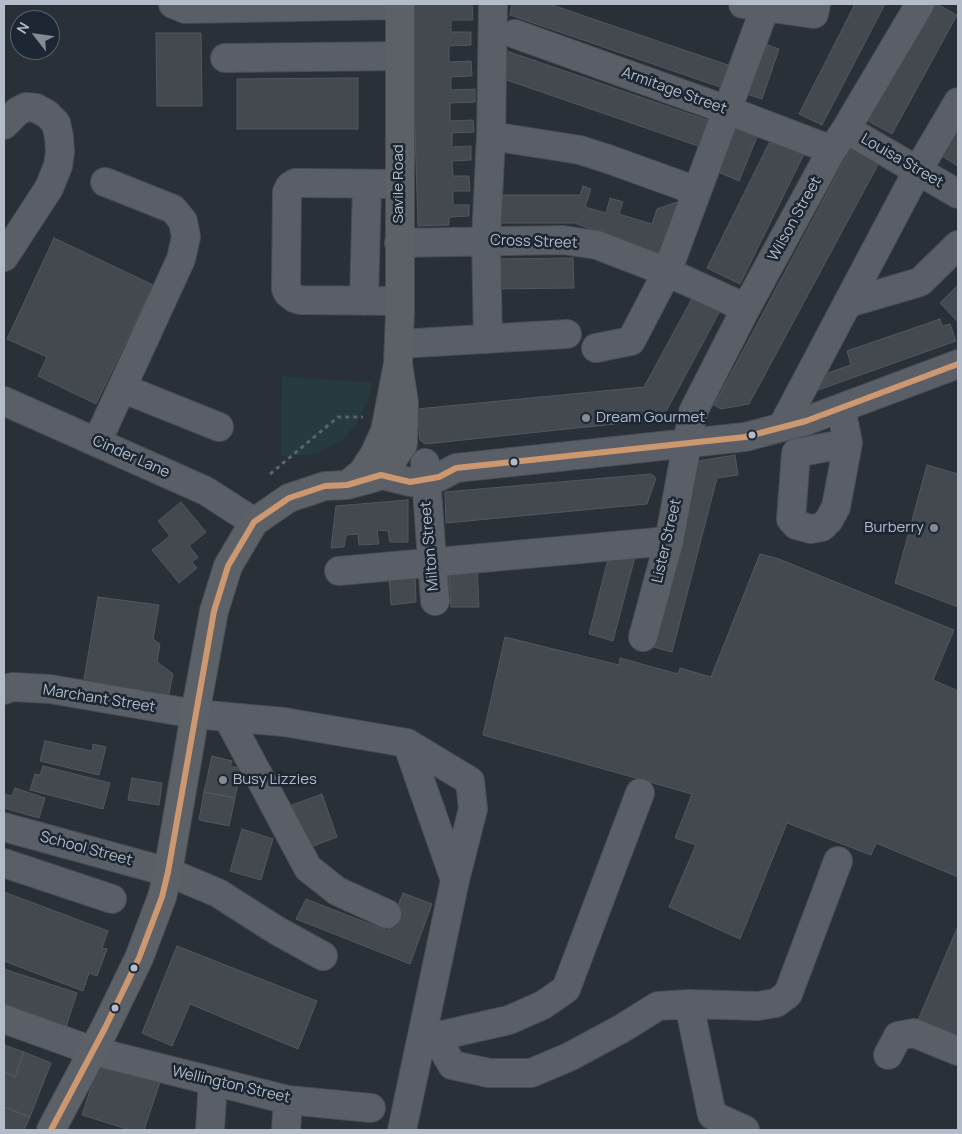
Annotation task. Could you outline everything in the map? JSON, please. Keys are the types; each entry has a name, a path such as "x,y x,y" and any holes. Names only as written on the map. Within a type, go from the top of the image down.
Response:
{"main road":[{"name":"Savile Road","path":"254,522 289,498 325,486 347,485 403,444 404,403 399,354 400,4"},
{"path":"52,1130 139,958 162,897 214,611 228,566 254,522"}],"street":[{"path":"173,4 185,9 400,4"},
{"path":"488,339 486,240 491,136 493,4"},
{"path":"596,348 632,341 666,272 727,110 754,6 814,14 816,4"},
{"name":"Wilson Street","path":"688,443 693,412 746,308 839,140 920,4"},
{"name":"Armitage Street","path":"515,34 727,110 839,140"},
{"path":"225,58 400,56"},
{"path":"782,427 918,170 958,102"},
{"path":"4,125 18,111 26,107 36,108 56,123 60,152 58,166 49,188 4,257"},
{"path":"491,136 580,150 697,190"},
{"name":"Louisa Street","path":"839,140 918,170 958,194"},
{"path":"97,442 181,259 186,237 185,226 173,208 106,182"},
{"path":"399,184 296,183 290,186 287,192 286,289 288,294 300,300 400,301"},
{"path":"364,301 367,184"},
{"name":"Cross Street","path":"399,243 563,240 597,245 666,272 746,308"},
{"path":"848,303 920,282 958,245"},
{"path":"399,354 488,339 567,334"},
{"path":"379,463 402,461 439,477 456,468 746,437 806,421 958,364"},
{"path":"122,388 219,427"},
{"name":"Cinder Lane","path":"4,401 206,491 254,522"},
{"path":"841,408 848,444"},
{"name":"Lister Street","path":"643,637 669,541 688,443"},
{"name":"Milton Street","path":"425,471 435,601"},
{"path":"339,571 669,541"},
{"name":"Marchant Street","path":"4,690 12,687 50,689 195,714 284,722 407,743"},
{"path":"228,718 308,868 337,891 387,914"},
{"path":"402,1130 428,1039 455,880 473,810 470,781 407,743"},
{"path":"407,743 455,880"},
{"path":"428,1039 510,1020 544,1005 566,989 640,792"},
{"path":"11,829 7,864 101,896 100,852"},
{"name":"School Street","path":"11,829 168,872 218,893 276,930 323,956"},
{"path":"428,1039 452,1065 489,1073 531,1073 569,1057 621,1029 658,1006 689,1004 758,1006 776,1003 788,994 838,861"},
{"path":"689,1004 712,1115 745,1130"},
{"name":"Wellington Street","path":"4,1019 93,1051 288,1100 372,1108"},
{"path":"888,1055 898,1036 914,1033 958,1051"},
{"path":"210,1130 213,1081"},
{"path":"286,1130 288,1100"}],"path":[{"path":"270,474 338,417 366,417"}],"green space":[{"path":"282,376 373,383 365,408 354,427 342,440 318,453 281,456"}],"building":[{"path":"411,4 472,4 473,20 451,20 451,32 471,32 471,45 449,46 449,62 471,61 472,76 451,77 451,90 475,89 475,102 450,103 450,121 473,120 474,132 452,133 452,147 471,146 471,160 452,161 453,176 469,176 470,191 453,191 453,205 469,205 469,216 449,217 449,225 418,226"},
{"path":"512,4 549,4 731,66 723,88 510,15"},
{"path":"855,4 885,4 822,125 799,114"},
{"path":"932,4 937,4 957,15 892,134 868,121"},
{"path":"156,33 201,33 202,106 157,106"},
{"path":"759,42 779,49 762,99 741,92"},
{"path":"498,48 710,121 701,147 495,76"},
{"path":"358,78 358,129 237,129 237,79"},
{"path":"729,125 757,137 739,181 711,169"},
{"path":"951,131 958,136 958,166 937,153"},
{"path":"769,143 806,150 740,284 707,268"},
{"path":"852,146 880,161 749,404 721,409 714,405"},
{"path":"583,186 591,189 585,207 606,213 610,198 623,202 619,214 652,224 657,209 683,200 661,256 575,223 492,223 492,195 580,195"},
{"path":"54,238 153,285 96,404 38,376 47,357 7,339"},
{"path":"573,258 574,288 492,289 492,259"},
{"path":"958,285 958,319 957,321 940,303"},
{"path":"695,293 720,311 662,419 425,444 420,440 417,409 644,387"},
{"path":"940,319 942,326 950,324 956,341 807,394 813,378 851,365 847,351"},
{"path":"735,455 738,475 717,478 672,652 646,645 693,462"},
{"name":"Burberry","path":"927,465 958,474 958,607 895,583"},
{"path":"651,474 656,478 647,504 446,523 445,492"},
{"path":"408,500 408,542 390,542 388,531 377,530 379,544 359,545 358,534 346,535 344,547 331,548 336,506"},
{"path":"181,502 206,532 189,546 198,557 192,562 197,568 179,583 152,550 170,536 158,521"},
{"path":"610,551 635,557 613,641 589,634"},
{"path":"760,554 779,559 954,630 933,680 958,691 958,877 876,843 871,855 787,823 740,939 669,907 696,845 675,838 692,794 483,735 505,637 619,665 620,658 678,674 680,668 711,677"},
{"path":"477,563 479,607 451,607 448,565"},
{"path":"415,571 416,602 391,605 389,574"},
{"path":"98,597 159,605 153,639 160,644 157,662 173,674 168,698 83,685"},
{"path":"45,741 92,751 93,744 106,747 99,775 40,761"},
{"name":"Busy Lizzies","path":"212,756 232,761 230,766 241,769 235,798 204,792"},
{"path":"43,766 110,783 103,809 30,790 35,774 40,775"},
{"path":"132,778 162,783 159,805 128,800"},
{"path":"15,788 45,798 39,818 4,808 4,794 12,796"},
{"path":"204,792 235,798 229,826 199,820"},
{"path":"322,794 337,837 308,848 292,805"},
{"path":"242,829 273,839 261,880 230,871"},
{"path":"4,892 108,931 102,948 107,949 97,976 89,973 83,991 4,961"},
{"path":"403,893 432,904 410,964 296,919 306,899 388,931"},
{"path":"958,926 958,1038 918,1020"},
{"path":"177,946 317,1001 298,1049 190,1004 172,1046 142,1033"},
{"path":"4,969 77,993 65,1030 4,1010"},
{"path":"4,1045 24,1052 15,1077 4,1072"},
{"path":"24,1052 51,1063 30,1117 4,1107 4,1072 15,1077"},
{"path":"99,1063 160,1082 144,1130 130,1130 82,1115"},
{"path":"4,1107 30,1117 24,1130 4,1130"}],"transit line":[{"path":"51,1130 105,1028 139,958 162,897 214,611 228,566 254,522 289,498 325,486 347,485 381,475 410,482 439,477 456,468 745,437 806,421 958,364"}],"place":[{"name":"Dream Gourmet","path":"586,418"},
{"name":"Burberry","path":"934,528"},
{"name":"Busy Lizzies","path":"223,780"}]}
